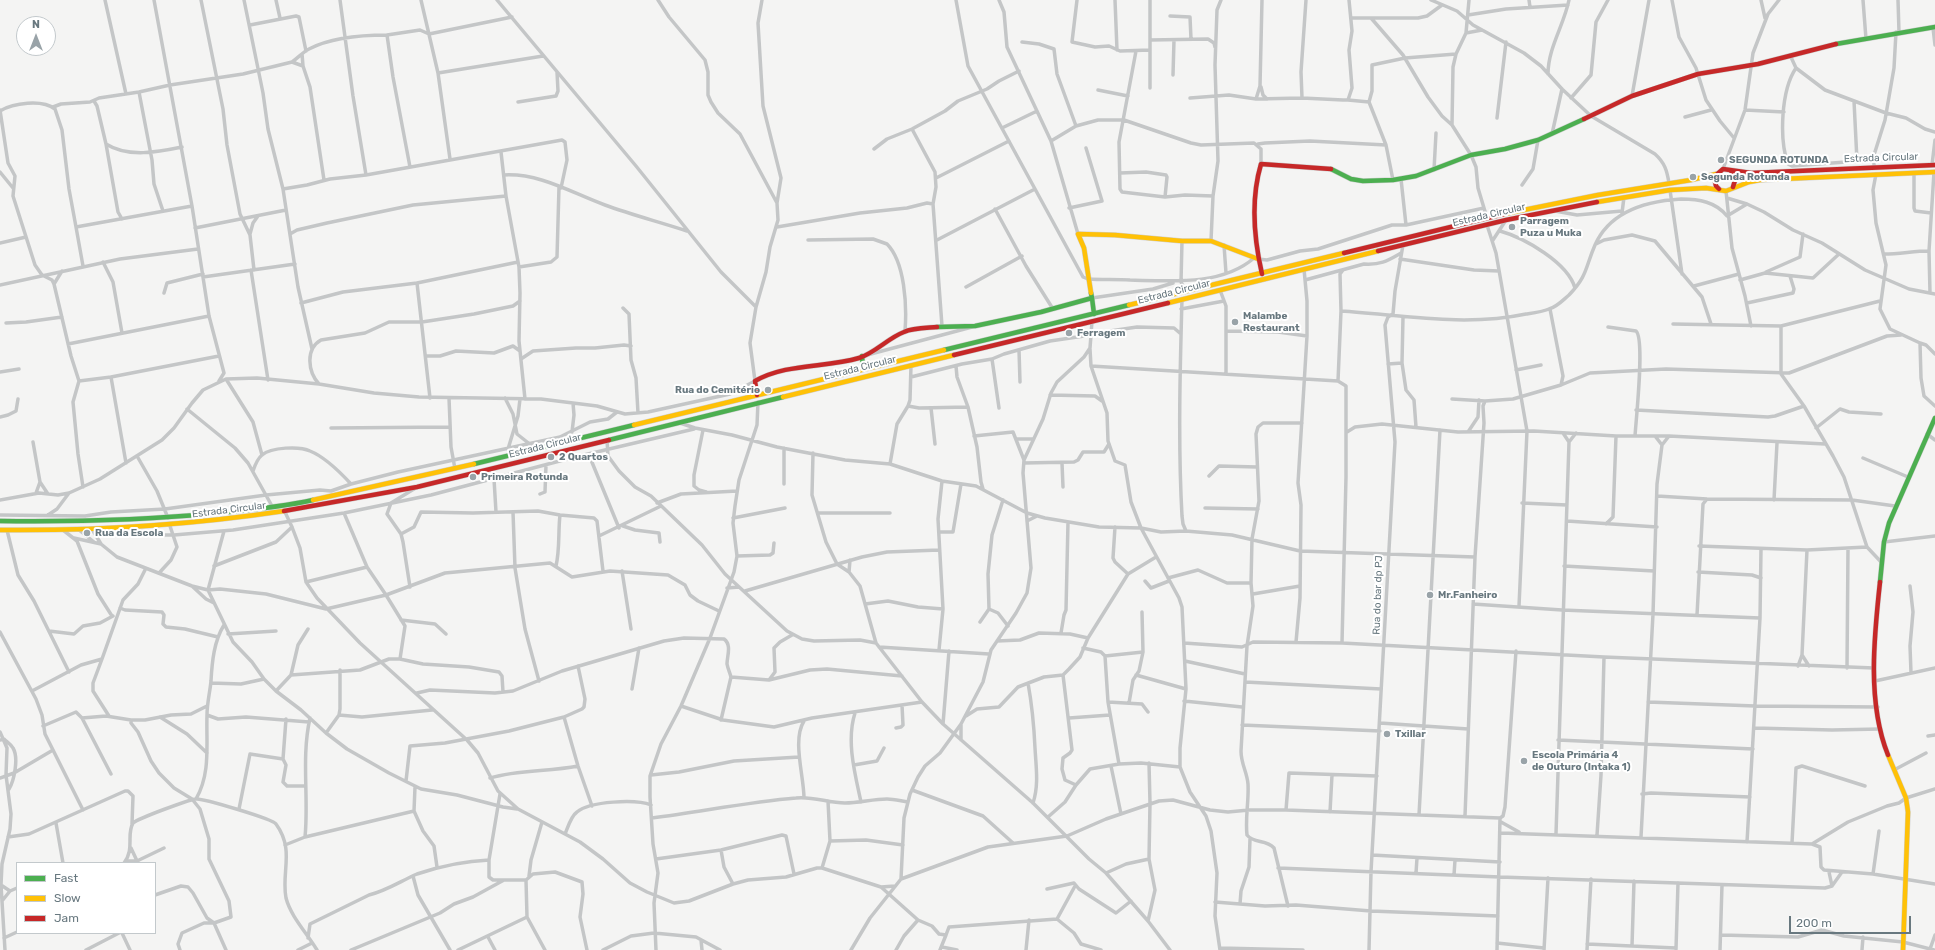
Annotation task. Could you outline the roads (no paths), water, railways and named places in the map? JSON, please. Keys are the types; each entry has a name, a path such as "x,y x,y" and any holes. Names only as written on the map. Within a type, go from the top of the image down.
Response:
{"main road":[{"path":"1262,274 1256,259 1256,204 1258,177 1261,164 1333,169 1351,179 1364,181 1401,179 1434,170 1471,155 1505,149 1538,140 1552,135 1632,96 1698,74 1750,66 1830,45 1898,32 1934,27"},
{"name":"Estrada Circular","path":"1731,171 1756,173 1933,165"},
{"path":"1723,169 1731,171 1736,177 1733,188 1726,191 1719,189 1714,182 1716,174 1723,169"},
{"name":"Estrada Circular","path":"1733,188 1760,180 1935,172"},
{"name":"Estrada Circular","path":"0,521 87,522 168,518 300,503 455,469 863,369 1262,274 1487,218 1598,195 1669,184 1716,174"},
{"name":"Estrada Circular","path":"0,530 79,530 170,526 285,512 335,504 417,487 680,423 758,402 1506,220 1552,210 1670,190 1719,189"},
{"path":"1094,314 1084,248 1078,234 1115,235 1182,241 1211,241 1224,244 1256,259"},
{"path":"757,395 755,381 762,377 806,365 838,363 862,356 905,331 942,326 975,326 1053,309 1092,298"},
{"path":"862,356 863,369"},
{"path":"1903,950 1908,820 1906,798 1894,770 1880,729 1874,668 1874,639 1883,564 1884,542 1895,506 1935,418"}],"street":[{"path":"105,0 126,94"},
{"path":"154,0 182,147 209,316 224,373 218,381"},
{"path":"201,0 223,109 227,145 242,219 250,235"},
{"path":"244,0 250,24 268,129 283,188 301,303 312,349 310,367 312,375 319,384"},
{"path":"276,0 280,18"},
{"path":"340,0 366,175"},
{"path":"421,0 438,73 450,159"},
{"path":"497,0 627,155 721,272 756,307"},
{"path":"658,0 669,17 705,60 708,72 708,95 711,102 718,113 740,134 777,203"},
{"path":"0,500 36,493 69,493 126,464 168,435 203,390 226,378 239,377 319,384 374,393 430,398 505,398 573,403 597,406 617,412 638,413 730,394 755,381 750,343 756,307 766,272 770,247 777,227 777,203 781,178 763,106 758,23 762,0"},
{"path":"956,0 968,66 1080,273 1088,280 1181,282 1226,273 1241,268 1256,259 1267,260 1300,251 1318,249 1372,233 1378,229 1392,225 1406,225 1484,208"},
{"path":"999,0 1004,12 1006,47 1019,71 1051,141 1069,208 1078,234"},
{"path":"1077,0 1072,42 1095,47 1109,46 1117,50 1150,50"},
{"path":"1115,0 1117,50"},
{"path":"1150,0 1150,88"},
{"path":"1211,241 1213,196 1217,171 1215,97 1216,48 1218,10 1221,0"},
{"path":"1256,99 1260,86 1262,0"},
{"path":"1302,98 1302,48 1306,0"},
{"path":"1348,100 1352,88 1349,50 1352,32 1350,0"},
{"path":"1431,0 1457,11 1482,30 1524,53 1541,66 1562,89 1591,116 1655,154 1667,169 1669,184"},
{"path":"1452,125 1453,67 1456,54 1466,33 1469,0"},
{"path":"1529,0 1530,6"},
{"path":"1548,74 1548,60 1566,13 1569,0"},
{"path":"1571,98 1592,75 1596,22 1608,0"},
{"path":"1632,96 1649,0"},
{"path":"1672,0 1679,37 1698,74 1702,90 1711,110 1734,138"},
{"path":"1761,0 1766,20"},
{"path":"1723,169 1745,110 1753,53 1766,20 1779,0"},
{"path":"1863,0 1866,39"},
{"path":"1874,167 1873,160 1886,113 1895,60 1898,32 1898,0"},
{"path":"1351,18 1418,18 1427,16 1442,5"},
{"path":"1468,18 1530,6 1568,5"},
{"path":"1560,6 1566,13"},
{"path":"1170,16 1190,17 1191,39"},
{"path":"250,24 280,18 299,17 306,51"},
{"path":"83,487 73,402 79,381 68,344 54,284 52,280 42,275 32,259 13,196 15,176 8,163 0,111 18,104 40,104 53,107 61,104 94,101 99,98 258,70 292,62 306,51 321,44 345,38 387,35 420,30 429,34 512,17"},
{"path":"1371,18 1390,37 1405,58 1428,97 1442,116 1452,125 1471,155 1476,167 1478,188 1487,218"},
{"path":"420,30 426,23"},
{"path":"1934,27 1935,46"},
{"path":"1466,33 1482,30"},
{"path":"387,35 393,78 410,167"},
{"path":"1150,40 1208,39 1214,43 1216,48"},
{"path":"1173,75 1174,40"},
{"path":"1022,42 1039,44 1054,49 1057,74 1076,126"},
{"path":"1497,118 1506,42"},
{"path":"1136,51 1118,150 1120,189 1122,192 1164,196 1213,196"},
{"path":"302,54 303,66 310,87 324,180"},
{"path":"1393,180 1386,144 1370,102 1372,91 1372,65 1405,58 1456,54"},
{"path":"1790,55 1796,68 1825,90 1886,113 1906,118 1925,129 1935,132"},
{"path":"438,73 543,56"},
{"path":"1541,66 1548,60"},
{"path":"292,62 303,66"},
{"path":"1796,68 1788,84 1784,112 1783,140 1787,161 1790,166 1873,160"},
{"path":"874,149 886,139 912,130 958,102 982,92 1019,71"},
{"path":"518,102 556,96 558,91 557,72"},
{"path":"1260,86 1263,95 1267,100"},
{"path":"1552,135 1562,89"},
{"path":"1098,90 1128,96"},
{"path":"139,92 155,190 163,211"},
{"path":"1190,98 1229,95 1267,100 1302,98 1370,102"},
{"path":"94,101 106,144 118,212 122,219"},
{"path":"1854,101 1857,161"},
{"path":"53,107 62,130 69,189 83,266"},
{"path":"1685,117 1711,110"},
{"path":"1745,110 1784,112"},
{"path":"1002,128 1037,111"},
{"path":"1051,141 1076,126 1098,120 1124,120 1135,122 1182,141 1201,145 1310,141 1386,144"},
{"path":"912,130 935,172 936,178 933,204 937,240 942,326"},
{"path":"1434,170 1436,133"},
{"path":"283,188 307,185 324,180 366,175 485,153 501,152 562,140 565,142 567,160 560,187 557,257 551,262 519,267"},
{"path":"1522,186 1535,162 1538,140"},
{"path":"1933,165 1935,140"},
{"path":"936,178 1009,141"},
{"path":"106,144 124,151 150,152 182,147"},
{"path":"1258,144 1261,149 1261,164"},
{"path":"1069,208 1102,202 1086,148"},
{"path":"501,152 506,196 519,267 520,351 525,399"},
{"path":"0,172 13,188"},
{"path":"1120,173 1146,172 1166,175 1164,196"},
{"path":"1930,293 1929,251 1935,172"},
{"path":"1914,173 1915,211 1931,213"},
{"path":"504,174 521,174 538,178 642,218 688,231"},
{"path":"1867,174 1874,183"},
{"path":"1876,174 1874,183 1876,223 1884,254 1885,279 1880,301 1883,318 1890,329 1920,342 1935,354"},
{"path":"1401,179 1406,225"},
{"path":"937,240 1034,189"},
{"path":"1670,190 1682,274"},
{"path":"1726,191 1727,216 1732,248 1747,303 1751,326"},
{"path":"290,234 297,230 327,222 413,204 506,196"},
{"path":"1342,311 1455,320 1508,318 1550,309 1562,302 1581,282 1587,271 1595,245 1603,232 1622,213 1624,197"},
{"path":"1727,198 1746,204 1822,243 1852,263 1885,279 1909,289 1935,294"},
{"path":"1552,210 1577,215 1622,213 1641,205 1672,200 1705,201 1716,206 1727,216"},
{"path":"777,227 860,213 907,208 926,203 933,204"},
{"path":"1727,216 1746,204"},
{"path":"76,227 192,206"},
{"path":"995,209 1053,309"},
{"path":"195,228 286,210"},
{"path":"258,216 252,223 250,235 253,270 268,380"},
{"path":"1493,240 1506,220"},
{"path":"1487,225 1493,240 1527,431 1522,503 1522,550 1518,606"},
{"path":"1500,231 1515,235 1554,259 1573,281 1575,288"},
{"path":"1740,280 1765,273 1800,256 1803,234"},
{"path":"1595,245 1604,240 1632,235 1645,237 1655,241 1682,274 1694,286 1706,304 1711,324"},
{"path":"0,243 26,237"},
{"path":"808,240 873,239 888,244 901,269 905,331"},
{"path":"1182,241 1181,282 1186,292"},
{"path":"1224,244 1226,273"},
{"name":"Rua do bar dp PJ","path":"1369,950 1374,813 1380,731 1395,442 1392,424 1385,325 1388,317 1393,314 1403,245"},
{"path":"0,285 14,284 42,275 103,262 198,249"},
{"path":"1884,254 1929,251"},
{"path":"1305,280 1364,264 1371,266 1382,263 1401,253"},
{"path":"1765,273 1813,278 1839,254"},
{"path":"966,287 1022,256"},
{"path":"1400,259 1462,269 1499,271"},
{"path":"103,262 113,282 122,333"},
{"path":"301,303 343,292 418,283 518,262"},
{"path":"164,294 167,282 295,264"},
{"path":"1296,642 1300,586 1302,505 1298,483 1305,379 1307,300 1304,269"},
{"path":"54,284 63,270"},
{"path":"1338,381 1342,311 1340,274 1343,270"},
{"path":"1336,272 1340,274"},
{"path":"1694,286 1739,274"},
{"path":"1747,303 1793,293 1794,289 1790,276"},
{"path":"1092,298 1154,290 1175,282"},
{"path":"418,283 430,398"},
{"path":"1220,290 1224,302 1226,374"},
{"path":"1182,299 1178,429 1182,524 1186,530"},
{"path":"312,349 315,344 321,340 365,333 389,322 422,322 513,306 520,301"},
{"path":"1673,324 1781,326 1880,301"},
{"path":"1181,309 1224,302"},
{"path":"513,306 520,311"},
{"path":"624,308 629,314 632,366 636,378 638,413"},
{"path":"1550,309 1563,376 1561,385"},
{"path":"6,324 62,316"},
{"path":"68,344 209,316"},
{"path":"1403,317 1402,364 1406,390 1414,400 1416,427"},
{"path":"1092,321 1090,348 1091,366 1107,413 1109,444 1115,460 1126,465 1131,502 1140,528 1179,598 1184,622 1186,689 1180,748 1180,767 1190,792 1202,808 1212,831 1217,873 1214,916 1220,949 1303,950"},
{"path":"911,377 992,359 1004,354 1050,341 1100,335 1110,331 1131,328 1174,328 1181,322"},
{"path":"862,356 975,326"},
{"path":"1781,326 1781,374 1804,406 1844,477 1867,547 1883,564"},
{"path":"1608,327 1626,328 1638,333 1641,346 1635,436"},
{"path":"1174,328 1181,334"},
{"path":"1888,336 1890,329"},
{"path":"1226,331 1278,332 1306,336"},
{"path":"1452,399 1485,401 1513,399 1561,385 1590,373 1639,370 1695,370 1781,374 1806,367 1888,336 1901,335"},
{"path":"1920,342 1921,378 1924,396 1935,406"},
{"path":"521,359 534,351 624,345 631,346"},
{"path":"426,356 440,356 456,351 494,352 513,346 520,351"},
{"path":"1024,461 1043,419 1050,395 1057,382 1084,357 1090,348"},
{"path":"1019,350 1020,382"},
{"path":"79,381 111,377 219,356"},
{"path":"992,359 999,408"},
{"path":"1388,364 1402,364"},
{"path":"890,464 897,424 908,406 911,365"},
{"path":"1516,370 1541,365"},
{"path":"956,366 957,377 968,407 981,482 984,490"},
{"path":"1091,366 1180,373 1226,374 1338,381 1346,386 1347,432 1342,643"},
{"path":"0,372 19,368"},
{"path":"310,384 312,375"},
{"path":"1563,376 1571,381"},
{"path":"111,377 126,464"},
{"path":"226,378 253,422 262,455"},
{"path":"1050,395 1095,396 1102,401"},
{"path":"449,398 449,427 455,469"},
{"path":"505,398 513,414 517,434 536,449"},
{"path":"0,417 16,411 18,399"},
{"path":"508,449 520,399"},
{"path":"1468,432 1478,417 1478,400"},
{"path":"1465,816 1475,557 1485,401"},
{"path":"656,950 654,933 654,896 658,874 650,797 651,775 661,744 681,706 710,638 732,580 736,556 733,518 737,492 757,425 758,402"},
{"path":"572,432 574,415 573,403"},
{"path":"908,406 931,408 968,407"},
{"path":"1636,410 1768,417 1779,415 1804,406"},
{"path":"931,408 934,444"},
{"path":"187,409 235,448 248,463 272,506"},
{"path":"1816,428 1840,410 1881,414"},
{"path":"0,515 85,516 111,512 165,509 266,495 320,490 331,491 350,484 560,437 590,422 608,419 617,412"},
{"path":"1240,904 1241,891 1249,867 1250,845 1250,839 1247,835 1246,828 1249,810 1246,774 1241,761 1242,707 1247,646 1253,606 1251,583 1252,539 1258,509 1256,434 1260,425 1268,422 1302,423"},
{"path":"680,423 703,430 845,460 890,464 942,481 976,486 1027,513 1068,522 1094,526 1140,528 1153,531 1186,530 1232,535 1300,551 1343,554 1475,557"},
{"path":"1347,424 1355,427"},
{"path":"1347,432 1355,427 1371,424 1392,424 1440,430 1483,433 1506,430 1825,444"},
{"path":"331,428 449,427"},
{"path":"134,528 150,535 174,535 224,531 344,513 431,495 695,428"},
{"path":"691,494 694,486 694,475 703,430"},
{"path":"1419,815 1440,430"},
{"path":"901,879 903,845 902,832 912,790 925,766 940,753 965,717 983,682 989,654 1022,604 1031,575 1024,461 1016,439 1013,432 974,436"},
{"path":"1556,834 1562,610 1567,521 1569,442 1563,433"},
{"path":"1569,442 1576,433"},
{"path":"1927,434 1935,440"},
{"path":"1606,524 1612,517 1616,436"},
{"path":"1655,436 1662,445"},
{"path":"1641,837 1642,794 1651,658 1657,527 1657,484 1662,445 1669,436"},
{"path":"1016,439 1033,439"},
{"path":"607,440 606,450 611,461 619,471 635,487 651,496 702,545 725,574 792,635 818,641 860,640 878,645 989,654"},
{"path":"33,442 40,482 48,494"},
{"path":"1774,500 1777,443"},
{"path":"1104,452 1109,444"},
{"path":"253,471 256,463 262,455 282,449 301,448 308,450 338,471 350,484"},
{"path":"784,448 784,484"},
{"path":"1024,461 1062,463 1077,461 1083,452 1112,452"},
{"path":"814,453 812,492 830,552 837,564 849,572 860,586 878,645 922,702 943,724 1033,803 1089,859 1106,873 1131,900 1170,950"},
{"path":"589,455 621,527"},
{"path":"137,456 158,491 168,518"},
{"path":"1863,458 1908,477"},
{"path":"248,463 256,463"},
{"path":"1062,463 1063,487"},
{"path":"540,494 545,492 546,465"},
{"path":"1209,476 1219,466 1257,466"},
{"path":"494,479 496,512"},
{"path":"939,650 943,609 943,580 939,550 942,481"},
{"path":"36,493 40,482"},
{"path":"976,486 981,482"},
{"path":"939,532 953,532 961,484"},
{"path":"694,486 699,490 708,493"},
{"path":"410,587 406,552 401,534 387,514 391,503 417,487"},
{"path":"657,503 678,495 737,492"},
{"path":"46,516 57,509 69,493"},
{"path":"1657,496 1707,499 1852,500 1895,506"},
{"path":"1699,498 1703,504"},
{"path":"1697,615 1699,546 1703,504 1707,499"},
{"path":"980,622 989,609 988,574 992,536 1003,500"},
{"path":"1522,503 1567,504"},
{"path":"599,536 621,527 661,506"},
{"path":"733,518 785,508"},
{"path":"1205,508 1258,509"},
{"path":"401,534 414,527 421,512 538,511 560,515 594,518 597,521 603,571"},
{"path":"285,512 300,548 306,582 326,608 417,693 432,710 466,740 478,753 490,778 500,794 518,809 565,834 592,851 630,882 654,896 674,903 683,903 733,884 756,879 786,877 822,868 881,887 895,886"},
{"path":"513,512 515,568 525,629 539,681"},
{"path":"344,513 367,567 386,595 405,628 400,659"},
{"path":"819,513 890,513"},
{"path":"556,566 560,550 558,541 560,515"},
{"path":"1027,521 1037,516"},
{"path":"1612,517 1618,525"},
{"path":"1567,521 1657,527"},
{"path":"1061,633 1066,610 1068,522"},
{"path":"1178,531 1182,524"},
{"path":"160,572 175,553 177,547 170,526"},
{"path":"214,566 276,542 292,527"},
{"path":"621,527 659,533 660,542"},
{"path":"1115,527 1113,558 1115,562 1128,574"},
{"path":"92,529 101,544 117,557 160,572 192,586 208,590 220,589 266,594 326,608 386,595 445,573 515,568 541,563 550,563 572,577 603,571 668,575 685,585 690,594 698,601 719,611"},
{"path":"7,530 16,570 69,672"},
{"path":"63,530 73,538 79,546 98,594 112,616"},
{"path":"79,530 95,542"},
{"path":"217,531 221,537"},
{"path":"224,531 221,537 208,590 228,634 264,679 276,691 309,720 347,749 415,787 518,809"},
{"path":"1148,540 1153,531"},
{"path":"1884,542 1935,536"},
{"path":"73,538 101,544"},
{"path":"736,556 770,555 773,553 774,543"},
{"path":"1699,546 1807,550 1867,547"},
{"path":"1847,668 1848,548"},
{"path":"1748,842 1760,618 1761,549"},
{"path":"745,591 850,560 887,552 939,550"},
{"path":"1798,666 1802,655 1807,550"},
{"path":"965,717 977,709 999,707 1014,690 1028,683 1044,677 1063,674 1080,657 1088,638 1128,574 1156,557"},
{"path":"849,572 850,560"},
{"path":"1564,566 1654,571"},
{"path":"306,582 367,567"},
{"path":"109,716 93,691 93,683 126,595 138,584 146,568"},
{"path":"1752,575 1761,569"},
{"path":"1145,581 1149,587 1153,588 1169,579 1198,570 1227,583 1251,583"},
{"path":"622,571 631,629"},
{"path":"1698,572 1752,575 1761,578"},
{"path":"192,586 206,599 215,604"},
{"path":"1252,594 1300,586"},
{"path":"1910,586 1913,612 1910,646 1910,673"},
{"path":"728,588 739,587"},
{"path":"865,604 888,601 918,607 943,609"},
{"path":"1473,604 1562,610 1760,618"},
{"path":"989,609 998,613 1008,626"},
{"path":"48,631 74,634 83,626 100,623 119,611 125,610 162,612 164,615 162,624 166,628 185,629 218,637"},
{"path":"119,611 125,610"},
{"path":"1129,702 1133,680 1139,671 1143,652 1142,612"},
{"path":"401,620 435,624 446,634"},
{"path":"194,800 202,788 207,753 206,715 211,683 212,663 218,637 224,625"},
{"path":"276,691 292,676 298,645 308,629"},
{"path":"228,634 276,631"},
{"path":"997,641 1020,640 1039,633 1061,633 1088,638"},
{"path":"0,634 32,691 42,715 44,726 53,750 83,810"},
{"path":"779,677 775,672 774,648 780,642 792,635"},
{"path":"417,693 430,690 513,691 578,666 664,641 684,638 724,639 728,644 727,666 731,677 721,720"},
{"path":"1184,643 1247,646 1253,642 1342,643 1516,651 1561,655 1874,668"},
{"path":"632,689 639,648"},
{"path":"1083,648 1102,652 1105,656 1108,702 1119,764"},
{"path":"943,724 949,651"},
{"path":"1497,950 1501,820 1505,807 1516,651"},
{"path":"1105,656 1143,652"},
{"path":"1802,655 1809,666"},
{"path":"1597,835 1602,742 1604,657"},
{"path":"32,691 85,663 102,659"},
{"path":"292,676 323,674 340,670 360,670 381,661 400,659 423,664 469,667 499,672 502,676 503,692"},
{"path":"1185,661 1245,674"},
{"path":"406,781 410,746 466,740 564,717 582,709 585,704 578,666"},
{"path":"1875,681 1935,668"},
{"path":"731,677 769,680 810,670 827,669 902,676"},
{"path":"326,733 339,715 340,670"},
{"path":"769,680 775,672"},
{"path":"1063,674 1072,750 1070,754 1063,758 1062,769 1065,780 1076,785"},
{"path":"1136,675 1186,689"},
{"path":"211,683 241,684 264,679"},
{"path":"1245,682 1381,689"},
{"path":"1028,683 1032,704 1037,766 1036,789 1033,803"},
{"path":"1184,700 1242,707"},
{"path":"681,706 721,720 767,727 922,702"},
{"path":"1108,702 1129,702 1142,704 1148,712"},
{"path":"1648,702 1755,706 1878,707"},
{"path":"971,704 977,709"},
{"path":"896,728 903,725 902,705"},
{"path":"82,718 109,716 131,720 191,714 207,706"},
{"path":"339,715 362,717 432,710"},
{"path":"44,726 77,712 82,718 111,774"},
{"path":"855,713 852,720 852,750 862,802"},
{"path":"848,714 852,720"},
{"path":"206,715 218,719 246,717 309,720"},
{"path":"1069,718 1110,715"},
{"path":"160,717 187,734 207,753"},
{"path":"564,717 578,766 592,806"},
{"path":"286,719 283,759 286,765 284,784 305,786"},
{"path":"131,720 131,723 138,732 151,761 159,773 174,788 194,800 200,809 209,839 210,859 229,901 232,913 231,917 214,923 204,923 182,933 178,944 180,950"},
{"path":"306,837 307,815 305,786 306,749 309,720"},
{"path":"804,721 799,728 799,757 804,798"},
{"path":"793,723 799,728"},
{"path":"1380,723 1468,729"},
{"path":"961,724 961,740"},
{"path":"1242,725 1380,731"},
{"path":"1754,728 1832,730 1880,729"},
{"path":"0,732 7,748 6,775 11,814 8,837 1,864 0,882 5,950"},
{"path":"1928,736 1935,735"},
{"path":"2,739 13,748 15,753 14,773 12,784 9,789"},
{"path":"1558,740 1645,746 1753,749"},
{"path":"854,765 877,761 884,748"},
{"path":"0,778 14,773 53,750"},
{"path":"1894,770 1926,753"},
{"path":"239,809 250,754 283,759"},
{"path":"651,775 679,772 734,761 799,757"},
{"path":"1048,817 1069,798 1076,785 1090,769 1119,764 1149,763 1180,767"},
{"path":"1148,921 1155,890 1149,859 1149,763"},
{"path":"490,778 517,771 578,766"},
{"path":"1111,766 1121,814"},
{"path":"1792,844 1796,768 1802,766 1865,786"},
{"path":"1286,810 1289,773 1377,776"},
{"path":"1330,812 1332,775"},
{"path":"1643,786 1651,793"},
{"path":"415,787 414,811 423,831 432,842 437,867"},
{"path":"1812,844 1848,822 1887,806 1899,803 1906,798 1935,789"},
{"path":"912,790 983,816 1012,843"},
{"path":"8,837 29,834 128,791 133,796 132,825 131,848 125,862 137,862 164,848"},
{"path":"1642,794 1651,793 1750,797"},
{"path":"500,794 490,860 490,879 526,880"},
{"path":"644,802 650,797"},
{"path":"652,818 704,812 734,805 804,798 846,803 888,799 908,802"},
{"path":"132,825 140,819 194,800 239,809 273,820 278,826 285,845 287,856 287,899 298,922 317,950"},
{"path":"851,950 870,918 901,879 977,850 1012,843 1039,841 1067,836 1150,803 1173,800 1202,808 1228,812 1249,810 1286,810 1465,816 1501,820 1522,833"},
{"path":"200,809 204,801"},
{"path":"822,868 830,841 828,801"},
{"path":"565,834 575,814 582,809 614,802 644,802 651,805"},
{"path":"285,845 306,837 414,811"},
{"path":"542,822 531,860 529,876 526,880 527,917 545,950"},
{"path":"56,823 63,862"},
{"path":"1873,874 1879,831"},
{"path":"1501,832 1812,844 1820,847"},
{"path":"656,859 696,855 780,835 786,836 794,874"},
{"path":"1823,837 1820,847 1821,867 1829,872 1873,874 1935,884"},
{"path":"1250,839 1269,843 1274,848 1288,906"},
{"path":"830,841 866,840 903,845"},
{"path":"1250,845 1255,841"},
{"path":"131,848 137,862"},
{"path":"721,850 724,867 733,884"},
{"path":"1372,856 1500,862"},
{"path":"1416,873 1417,858"},
{"path":"1106,873 1126,864 1149,859"},
{"path":"298,922 310,924 369,895 378,893 413,876 437,867 451,863 490,860"},
{"path":"1454,875 1455,860"},
{"path":"1278,868 1825,888 1832,886 1842,872"},
{"path":"529,876 533,874 555,872 582,882 580,917 587,950"},
{"path":"1829,872 1832,886"},
{"path":"413,876 418,895 448,949"},
{"path":"1497,943 1544,949 1548,878"},
{"path":"1587,950 1590,879"},
{"path":"351,950 466,900 504,880"},
{"path":"0,882 10,891"},
{"path":"1632,946 1634,882"},
{"path":"1047,889 1074,883 1075,886 1116,913 1131,900"},
{"path":"1587,944 1676,949 1678,883"},
{"path":"1720,950 1722,885"},
{"path":"156,895 181,886 188,887 207,918 214,923 226,950"},
{"path":"1057,919 1075,886"},
{"path":"881,887 918,920 932,926 940,934 946,934"},
{"path":"1,902 10,891 16,888"},
{"path":"1215,902 1288,906 1296,905 1371,911 1498,916"},
{"path":"458,950 488,937 527,917"},
{"path":"957,950 941,949 949,927 1057,919 1074,933 1081,944 1101,950"},
{"path":"896,950 904,936 918,920"},
{"path":"1026,950 1029,920"},
{"path":"308,938 310,924"},
{"path":"1721,935 1798,937 1822,930 1844,936 1903,942 1932,950 1935,935"},
{"path":"4,938 16,932"},
{"path":"603,950 608,949 637,934 654,933 696,936 720,950"},
{"path":"86,950 117,934"},
{"path":"122,934 130,950"},
{"path":"488,937 495,950"},
{"path":"1862,950 1863,937"},
{"path":"702,940 702,950"},
{"path":"298,950 312,943"}],"place":[{"name":"SEGUNDA ROTUNDA","path":"1721,160"},
{"name":"Segunda Rotunda","path":"1693,177"},
{"name":"Parragem Puza u Muka","path":"1512,227"},
{"name":"Malambe Restaurant","path":"1235,322"},
{"name":"Ferragem","path":"1069,333"},
{"name":"Rua do Cemitério","path":"768,390"},
{"name":"2 Quartos","path":"551,457"},
{"name":"Primeira Rotunda","path":"473,477"},
{"name":"Rua da Escola","path":"87,533"},
{"name":"Mr.Fanheiro","path":"1430,595"},
{"name":"Txillar","path":"1387,734"},
{"name":"Escola Primária 4 de Outuro (Intaka 1)","path":"1524,761"}]}
